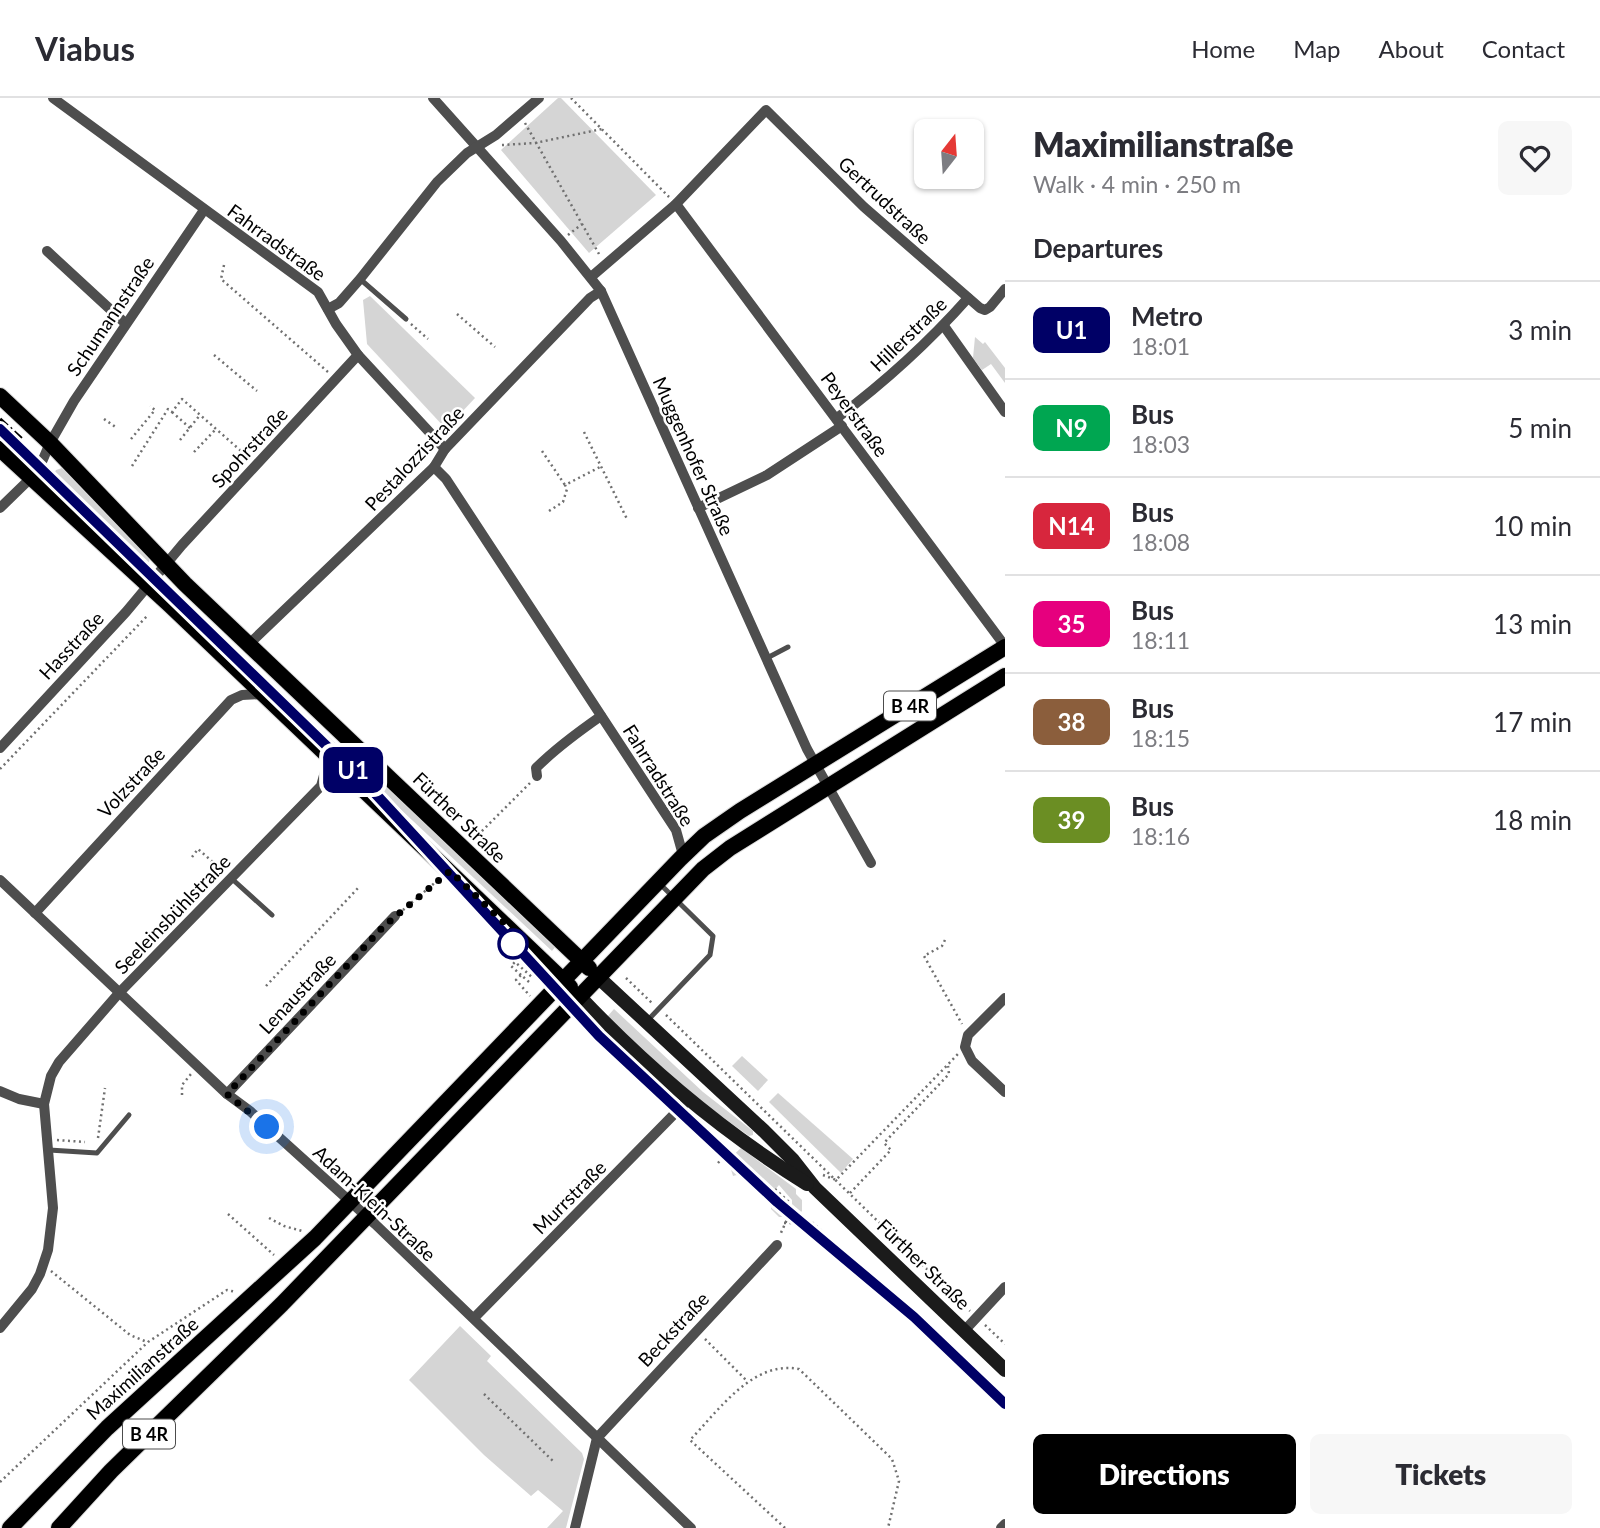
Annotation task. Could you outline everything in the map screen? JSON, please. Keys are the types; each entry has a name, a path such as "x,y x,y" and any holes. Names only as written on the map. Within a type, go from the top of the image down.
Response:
{"main road":[{"name":"Fürther Straße","path":"0,396 50,443 166,565 646,1022 758,1138"},
{"name":"Fürther Straße","path":"0,449 450,871 688,1099 793,1160 815,1188 1005,1370"},
{"name":"Maximilianstraße","path":"10,1528 80,1454 265,1286 683,856 720,824 1005,647"},
{"name":"B 4R","path":"59,1528 111,1471 282,1304 674,898 720,855 1005,676"}],"street":[{"name":"Fahrradstraße","path":"53,98 318,292 359,355 444,449"},
{"name":"Muggenhofer Straße","path":"433,98 478,145 601,291 815,766 871,863"},
{"path":"328,309 339,303 360,279 437,182 478,145 496,135 539,98"},
{"name":"Gertrudstraße","path":"676,204 766,110 864,207 968,298 985,310 1005,289"},
{"path":"591,277 676,204"},
{"name":"Peyerstraße","path":"676,204 1005,647"},
{"name":"Schumannstraße","path":"50,443 125,323 204,210"},
{"path":"47,251 125,323"},
{"name":"Pestalozzistraße","path":"248,645 434,467 444,449 590,298 601,291"},
{"name":"Hillerstraße","path":"698,508 767,475 840,422 944,326 968,298"},
{"path":"944,326 1005,412"},
{"name":"Spohrstraße","path":"166,565 359,355"},
{"path":"0,508 32,480 50,443"},
{"name":"Fahrradstraße","path":"434,467 446,480 672,824 683,856"},
{"name":"Hasstraße","path":"0,748 166,565"},
{"name":"Volzstraße","path":"36,913 231,700 242,695 262,694"},
{"name":"Fahrradstraße","path":"537,776 536,768 547,757 601,716"},
{"name":"Seeleinsbühlstraße","path":"44,1104 51,1076 59,1062 119,993 321,786 326,768 324,753"},
{"name":"Adam-Klein-Straße","path":"0,880 227,1094 250,1111 366,1216 691,1528"},
{"name":"Lenaustraße","path":"227,1094 395,916"},
{"path":"1005,998 968,1035 965,1047 972,1061 1005,1092"},
{"path":"0,1091 19,1099 44,1104 53,1208 48,1250 43,1265 32,1289 0,1328"},
{"name":"Murrstraße","path":"474,1318 688,1099"},
{"name":"Beckstraße","path":"597,1438 777,1245"},
{"path":"964,1331 1005,1287"},
{"path":"575,1528 597,1438"},
{"path":"1001,1528 1005,1524"}],"lane":[{"path":"360,279 406,319"},
{"path":"767,658 788,647"},
{"path":"231,878 272,915"},
{"path":"646,1022 710,955 712,948 713,936 658,882"},
{"path":"47,1144 97,1153 130,1115"}],"path":[{"path":"571,98 676,204"},
{"path":"520,114 605,265"},
{"path":"515,144 536,143 602,129"},
{"path":"561,241 582,224"},
{"path":"224,265 221,279 336,379"},
{"path":"457,314 495,347"},
{"path":"406,319 428,339"},
{"path":"214,355 257,391"},
{"path":"172,412 182,399 256,465"},
{"path":"131,439 155,410 150,406"},
{"path":"132,466 168,409 190,428"},
{"path":"180,440 200,415"},
{"path":"104,419 117,428"},
{"path":"194,453 216,429"},
{"path":"584,432 627,519"},
{"path":"542,451 567,488 563,502 549,511"},
{"path":"565,485 601,466"},
{"path":"0,769 148,615"},
{"path":"478,835 537,776"},
{"path":"191,857 198,849 231,878"},
{"path":"395,916 450,871"},
{"path":"266,986 358,888"},
{"path":"945,940 942,946 924,956 968,1035"},
{"path":"528,982 511,965 514,962 533,978"},
{"path":"521,975 516,980 529,993 530,998"},
{"path":"626,978 1005,1345"},
{"path":"836,1180 965,1047"},
{"path":"850,1193 891,1150 884,1143 949,1074 948,1065"},
{"path":"182,1095 182,1085 198,1067"},
{"path":"97,1143 105,1088"},
{"path":"47,1144 84,1142"},
{"path":"718,1163 732,1147"},
{"path":"821,1173 836,1180"},
{"path":"775,1189 789,1202 789,1214 784,1223 813,1223 1005,1405"},
{"path":"228,1214 276,1258"},
{"path":"269,1218 284,1226 304,1231"},
{"path":"43,1265 130,1335 148,1342"},
{"path":"0,1482 148,1342 227,1290 240,1292"},
{"path":"696,1330 747,1381"},
{"path":"785,1528 690,1440 747,1381 785,1366 799,1369 892,1459 899,1481 888,1528"},
{"path":"484,1394 554,1462"}],"shaded area":[{"path":"561,98 656,195 589,253 501,150"},
{"path":"370,296 475,398 446,429 367,344 363,300"},
{"path":"975,337 983,344 985,342 1005,368 1005,383 991,364 982,370 973,358"},
{"path":"62,468 150,557 149,562 144,563 130,555 60,490 53,476 56,470"},
{"path":"179,595 333,741 400,797 556,946 552,951 397,806 331,751 174,601"},
{"path":"614,1009 703,1092 753,1131 753,1135 749,1136 682,1088 607,1017"},
{"path":"742,1056 768,1080 758,1091 732,1066"},
{"path":"778,1093 853,1159 841,1173 769,1102"},
{"path":"741,1148 796,1189 796,1194 802,1200 802,1211 796,1217 792,1217 792,1200 779,1185 773,1192 785,1204 785,1217 779,1217 771,1209 771,1200 763,1192 763,1185 753,1177 733,1176 728,1160"},
{"path":"460,1326 491,1356 487,1361 582,1453 584,1459 566,1528 547,1528 563,1511 538,1490 531,1496 484,1455 409,1380"}],"railway":[{"path":"0,419 22,439"}],"metro line":[{"name":"U1","path":"0,429 372,790 599,1036 777,1202 914,1317 1005,1404"}],"route":[{"path":"267,1127 227,1094 384,926 450,871 523,941 513,944"}]}
